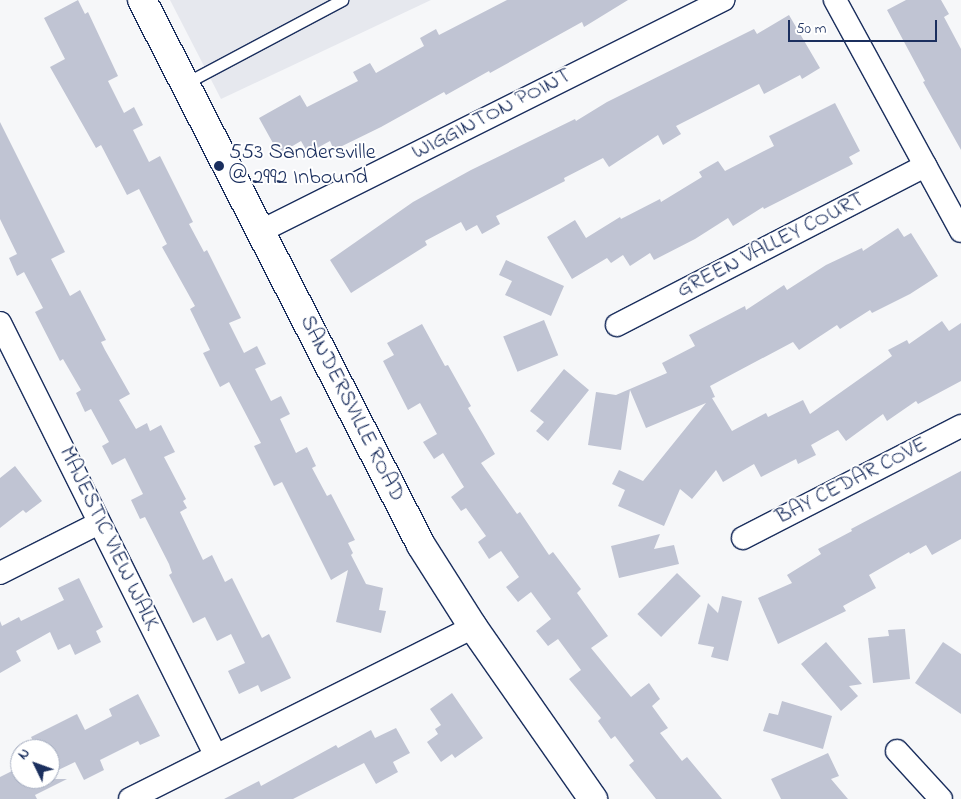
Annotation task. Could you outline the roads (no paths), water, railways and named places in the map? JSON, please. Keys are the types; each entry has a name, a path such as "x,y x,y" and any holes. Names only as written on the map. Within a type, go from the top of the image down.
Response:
{"street":[{"name":"SANDERSVILLE ROAD","path":"142,0 186,83 395,498 421,545 473,627 592,799"},
{"name":"WIGGINTON POINT","path":"261,231 723,0"},
{"path":"835,0 961,231"},
{"name":"GREEN VALLEY COURT","path":"617,326 925,166"},
{"name":"MAJESTIC VIEW WALK","path":"0,323 215,756"},
{"name":"BAY CEDAR COVE","path":"743,538 961,426"},
{"path":"0,574 99,523"},
{"path":"130,799 473,627"},
{"path":"897,752 941,799"}],"lane":[{"path":"186,83 342,0"}],"place":[{"name":"553 Sandersville @ 2992 Inbound","path":"219,166"}]}
